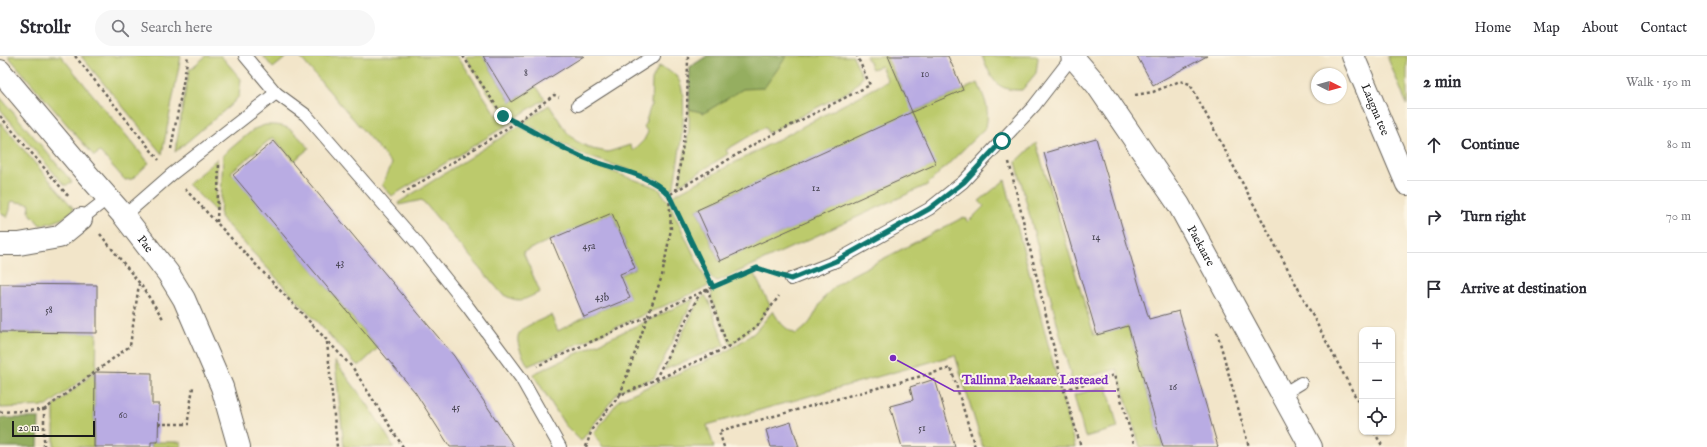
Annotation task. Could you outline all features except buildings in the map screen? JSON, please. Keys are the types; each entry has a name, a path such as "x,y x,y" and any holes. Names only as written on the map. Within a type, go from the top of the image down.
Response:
{"street":[{"name":"Paekaare","path":"1072,56 1097,85 1178,205 1292,389 1311,447"},
{"name":"Laagna tee","path":"1353,56 1407,184"},
{"name":"Pae","path":"0,70 124,216 168,273 184,299 222,387 239,447"},
{"path":"0,244 19,244 58,237 81,219"}],"lane":[{"path":"245,56 276,93 306,115 385,205 468,306 522,378 560,447"},
{"path":"578,105 654,56"},
{"path":"791,279 836,261 929,209 964,182 1034,106 1072,56"},
{"path":"124,216 172,174 276,93"},
{"path":"81,219 108,198"}],"path":[{"path":"75,56 160,161 353,368 403,447"},
{"path":"153,164 160,161 170,151 188,56"},
{"path":"463,56 503,116 580,156 643,178 661,186 669,195 713,287"},
{"path":"676,191 687,117 688,56"},
{"path":"669,195 758,142 870,85 857,56"},
{"path":"1097,85 1112,84 1132,95 1154,92 1180,81 1190,84 1359,404"},
{"path":"385,205 517,122 554,95 578,105"},
{"path":"217,223 220,136"},
{"path":"1002,141 1012,171 1064,390 1081,447"},
{"path":"586,447 592,429 620,395 662,276 671,229 669,195"},
{"path":"522,378 532,368 700,292 757,268 791,279 757,326 728,347 620,395"},
{"path":"0,412 44,410 130,346 140,284"},
{"path":"707,289 728,347"},
{"path":"655,380 700,292"},
{"path":"1216,327 1249,447"},
{"path":"327,341 337,447"},
{"path":"724,447 719,431 951,368 975,447"},
{"path":"1064,390 1114,375 1135,447"},
{"path":"188,420 193,387 191,381"},
{"path":"44,410 44,447"},
{"path":"158,424 189,424"},
{"path":"1376,435 1383,447"}],"green space":[{"path":"8,56 61,56 149,163 132,179 125,180 100,152 94,156"},
{"path":"81,56 181,56 162,154"},
{"path":"206,56 221,56 241,79 239,96 232,104 175,152 189,70"},
{"path":"263,56 288,56 273,68"},
{"path":"299,56 458,56 496,115 512,122 392,196 382,185 392,164"},
{"path":"465,56 486,56 484,58 511,102 536,86 545,99 515,118 499,106 481,82"},
{"path":"707,56 853,56 863,77 851,90 768,133 765,127 726,150 728,154 679,185 689,129 690,67"},
{"path":"707,56 787,56 764,88 743,89 704,113 689,109 690,67"},
{"path":"866,56 886,56 913,112 978,83 985,99 987,109 986,127 927,185 718,281 712,279 672,196 888,81 881,66 872,69","holes":["912,113 935,164 719,261 697,210"]},
{"path":"982,56 1037,56 1036,73 1022,90 1005,88 995,82"},
{"path":"1387,56 1407,56 1407,105"},
{"path":"659,66 676,75 681,86 683,99 682,130 674,187 669,190 657,179 583,155 527,124 525,121 549,105 566,131 576,141 592,149 608,152 630,145 633,151 644,140 648,132 644,127 651,105 652,80"},
{"path":"0,97 72,182 64,185 0,109"},
{"path":"0,122 74,209 66,216 54,222 40,225 29,212 30,204 11,201 7,218 0,211"},
{"path":"265,125 286,127 295,133 309,148 294,161 273,137 231,172 378,348 360,365 357,365 220,217 223,155 254,129"},
{"path":"519,126 583,161 658,188 668,201 709,286 528,366 522,354 518,338 524,328 551,315 558,331 584,317 630,298 620,275 635,268 612,213 523,252 540,292 525,299 517,300 502,294 422,200 399,205 398,203"},
{"path":"1036,143 1094,335 1128,326 1163,447 1140,447 1117,369 1072,381 1016,162"},
{"path":"217,159 216,212 188,184"},
{"path":"1005,180 1075,447 983,447 955,355 707,425 714,447 602,447 594,433 620,399 724,353 754,333 773,311 783,325 796,334 806,327 813,318 824,298 841,282 964,217 968,222 984,206 979,201"},
{"path":"753,272 770,305 757,324 731,345 711,298 712,291"},
{"path":"705,295 725,345 664,370 698,302"},
{"path":"694,299 654,378 619,391 581,441 565,425 533,374"},
{"path":"0,332 97,333 96,369 47,406 0,408"},
{"path":"335,361 368,405 394,447 344,447"},
{"path":"95,372 94,447 54,447 54,406"},
{"path":"1107,386 1118,428 1085,437 1074,395"},
{"path":"0,418 39,418 38,447 0,447"},
{"path":"151,442 181,442 181,447 151,447"}],"place":[{"name":"Tallinna Paekaare Lasteaed","path":"893,358"}],"route":[{"path":"503,116 580,156 643,178 661,186 669,195 713,287 757,268 791,279 836,261 929,209 964,182 1002,141"}]}
